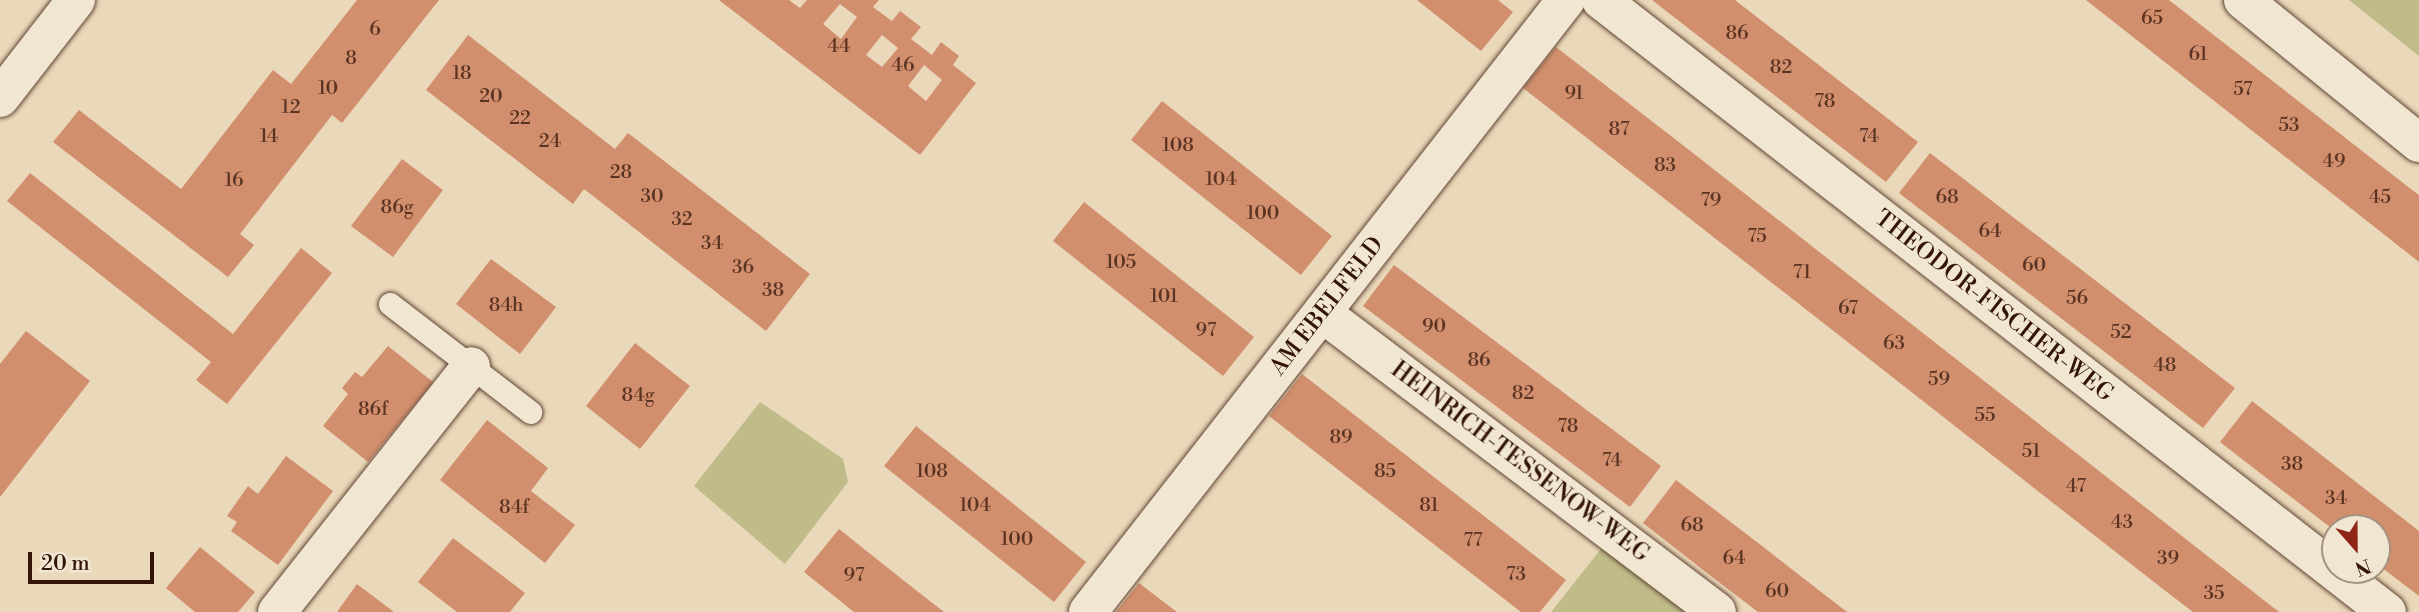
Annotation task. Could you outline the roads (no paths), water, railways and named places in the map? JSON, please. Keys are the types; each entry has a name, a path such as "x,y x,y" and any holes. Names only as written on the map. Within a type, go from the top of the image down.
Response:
{"street":[{"path":"0,98 76,0"},
{"name":"AM EBELFELD","path":"1087,612 1566,0"},
{"name":"THEODOR-FISCHER-WEG","path":"1601,0 2387,612"},
{"path":"2243,0 2419,143"},
{"name":"HEINRICH-TESSENOW-WEG","path":"1322,313 1717,612"},
{"path":"276,612 471,366"}],"lane":[{"path":"390,304 530,412"}]}
